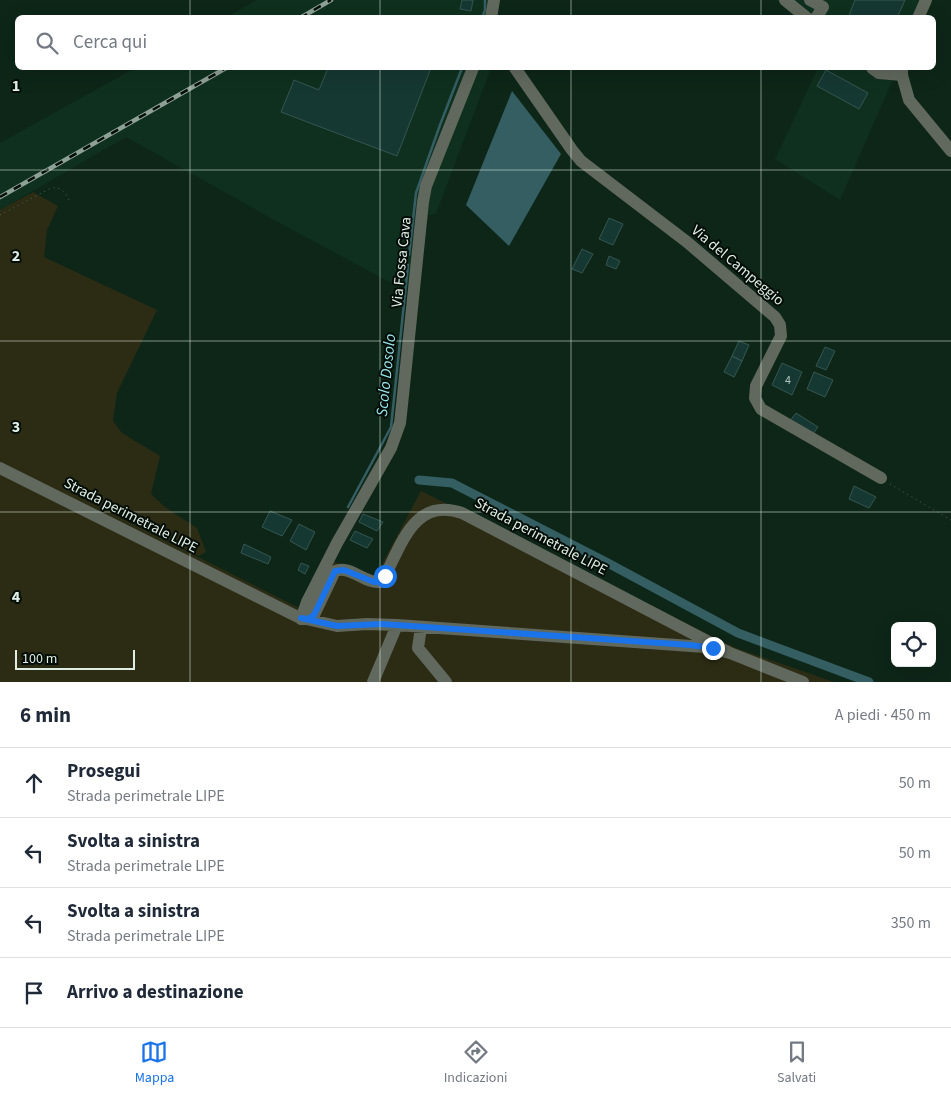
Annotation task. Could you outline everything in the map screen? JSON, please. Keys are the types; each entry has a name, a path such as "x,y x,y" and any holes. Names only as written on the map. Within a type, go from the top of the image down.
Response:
{"street":[{"path":"492,15 494,0"},
{"path":"785,0 803,15"},
{"path":"810,0 823,7 818,15"},
{"path":"919,15 926,0"},
{"name":"Via Fossa Cava","path":"301,618 307,602 337,543 391,448 398,428 426,186 472,70"},
{"name":"Via del Campeggio","path":"516,70 581,161 686,242 775,318 780,325 781,336 756,386 755,398 761,409 881,478"},
{"path":"875,70 879,73 902,71 909,100 951,151"},
{"name":"Strada perimetrale LIPE","path":"0,468 301,618 337,626 397,625 690,645 730,653"},
{"name":"Strada perimetrale LIPE","path":"301,618 308,619 314,615 335,571 344,570 374,582 379,582 385,576 411,526 429,512 449,509 462,513 730,653 803,682"},
{"path":"373,682 397,625"},
{"path":"421,627 418,648 446,682"}],"path":[{"path":"0,215 52,188 59,188 69,200"},
{"path":"881,478 951,520"}],"shaded area":[{"path":"257,0 488,0 493,15 230,15"},
{"path":"776,0 927,0 921,15 796,15"},
{"path":"131,70 490,70 436,214 417,216 410,288 395,285 126,137 0,210 0,143"},
{"path":"817,70 897,70 840,200 775,159"},
{"path":"33,192 58,206 47,230 44,257 157,310 117,393 113,421 122,433 160,456 151,494 165,507 197,528 206,552 199,556 63,489 307,612 333,561 374,579 421,491 736,648 834,682 0,682 0,210"}],"water":[{"path":"512,91 561,154 509,246 466,205"}],"building":[{"path":"462,0 473,0 471,11 460,9"},
{"path":"855,0 905,0 898,15 849,15"},
{"path":"327,70 430,70 397,156 281,112 294,80 319,90"},
{"path":"826,70 868,93 859,109 817,86"},
{"path":"609,218 623,224 613,245 599,239"},
{"path":"582,249 593,254 582,273 572,269"},
{"path":"609,256 620,261 616,269 606,265"},
{"path":"739,341 749,345 742,361 732,356"},
{"path":"825,347 835,351 826,370 816,366"},
{"path":"732,356 742,361 734,377 724,372"},
{"path":"782,363 802,372 792,395 772,385"},
{"path":"814,372 833,380 825,397 807,389"},
{"path":"796,413 818,427 813,434 789,422"},
{"path":"854,486 876,497 869,508 849,499"},
{"path":"270,511 292,520 282,536 262,527"},
{"path":"363,514 383,522 377,531 359,522"},
{"path":"299,524 315,532 306,550 290,541"},
{"path":"355,531 373,539 367,548 350,540"},
{"path":"244,544 271,557 268,564 241,553"},
{"path":"301,563 309,566 305,574 298,570"}],"waterway":[{"name":"Scolo Dosolo","path":"483,15 485,0"},
{"name":"Scolo Dosolo","path":"409,255 416,193 461,70"},
{"name":"Scolo Dosolo","path":"348,507 391,427 408,265"},
{"path":"419,480 452,483 606,562 738,633 869,682"}],"railway":[{"path":"305,15 331,0"},
{"path":"0,197 222,70"}],"route":[{"path":"385,576 379,582 374,582 344,570 335,571 314,615 308,619 301,618 337,626 381,624 713,648"}]}
